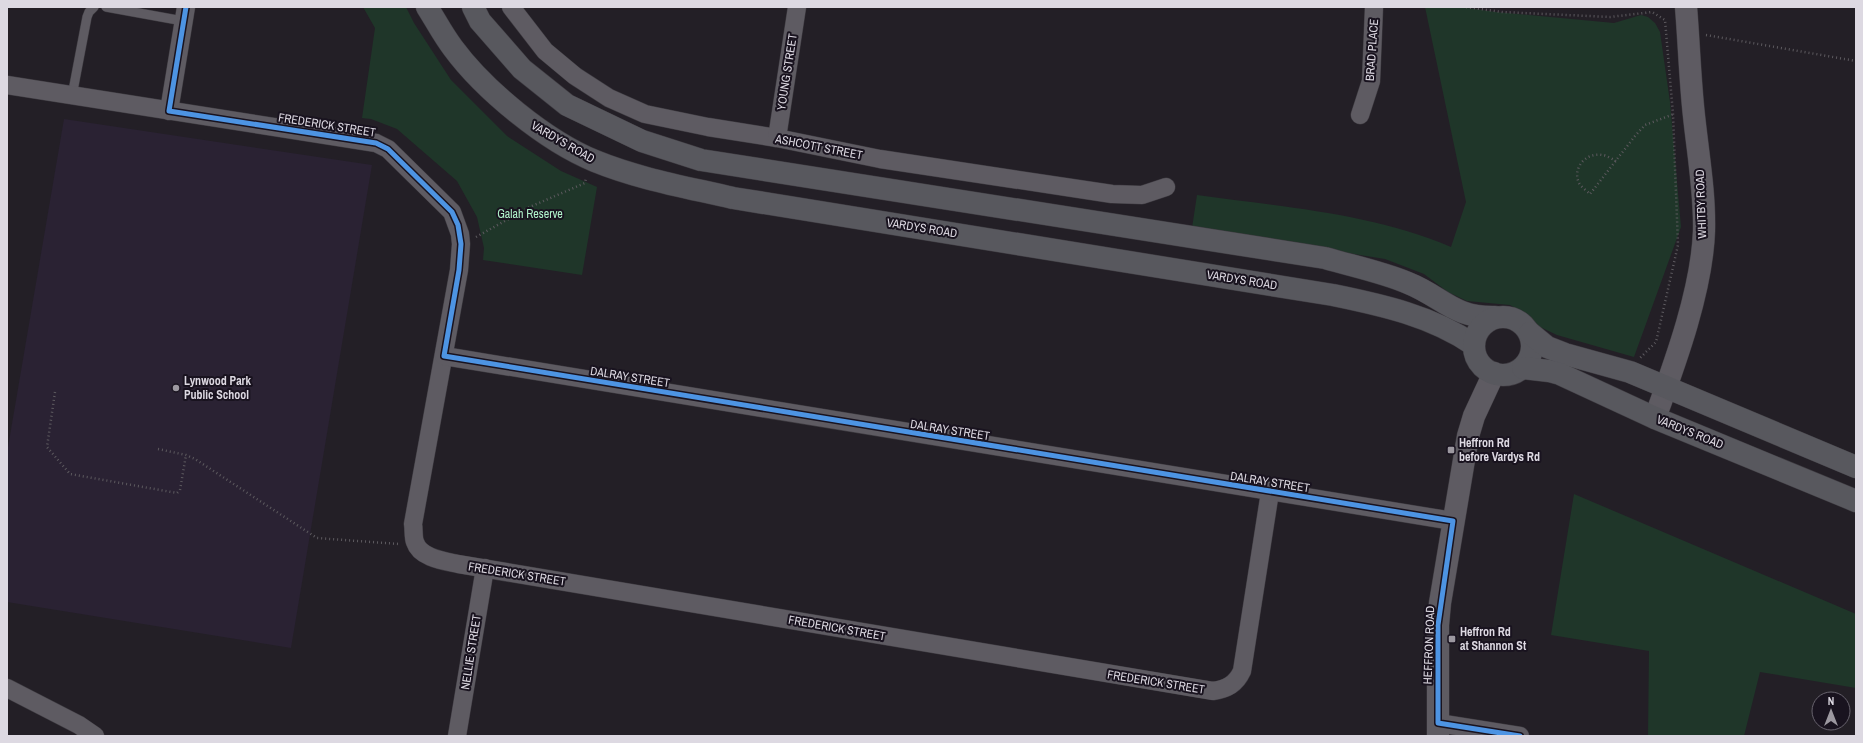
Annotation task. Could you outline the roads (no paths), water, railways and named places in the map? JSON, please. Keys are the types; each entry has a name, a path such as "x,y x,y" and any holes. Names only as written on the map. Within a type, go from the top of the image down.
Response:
{"main road":[{"name":"VARDYS ROAD","path":"427,7 453,48 484,84 529,122 576,152 612,168 653,180 733,198 1333,294 1430,321 1455,332 1474,345"},
{"path":"473,7 480,21 522,69 567,105 642,141 701,160 1325,258 1408,282 1421,288 1456,310 1469,315 1481,318 1506,316 1515,319 1524,325 1530,333 1547,347 1566,354 1630,372 1856,467"},
{"path":"1496,317 1480,327 1476,334 1474,345 1476,357 1480,364 1494,373 1504,375 1514,373 1523,368 1529,360 1532,351 1530,333"},
{"name":"VARDYS ROAD","path":"1523,368 1549,371 1560,374 1655,418 1856,501"}],"street":[{"name":"ASHCOTT STREET","path":"511,7 545,51 575,76 609,98 645,114 880,158 1112,194 1142,195 1166,188"},
{"name":"YOUNG STREET","path":"777,138 798,7"},
{"name":"BRAD PLACE","path":"1360,115 1371,81 1374,7"},
{"name":"WHITBY ROAD","path":"1655,418 1666,388 1691,304 1702,251 1704,231 1703,203 1683,113 1688,32 1686,7"},
{"path":"170,111 185,14"},
{"name":"FREDERICK STREET","path":"7,85 370,141 388,149 452,212 458,225 461,244 459,270 413,524 415,543 422,553 438,560 1213,691 1223,690 1229,686 1239,677 1242,671 1270,492"},
{"name":"DALRAY STREET","path":"444,356 1453,521"},
{"name":"HEFFRON ROAD","path":"1438,730 1438,625 1453,521 1468,436 1474,416 1494,373"},
{"name":"NELLIE STREET","path":"458,736 485,568"},
{"path":"7,688 79,725 95,736"},
{"path":"1438,730 1520,736"}],"lane":[{"path":"72,96 87,17 89,12 94,7"},
{"path":"106,7 185,14"}],"place":[{"name":"Lynwood Park Public School","path":"176,388"},
{"name":"Heffron Rd before Vardys Rd","path":"1451,450"},
{"name":"Heffron Rd at Shannon St","path":"1452,639"}],"park label":[{"name":"Galah Reserve","path":"530,214"}]}
